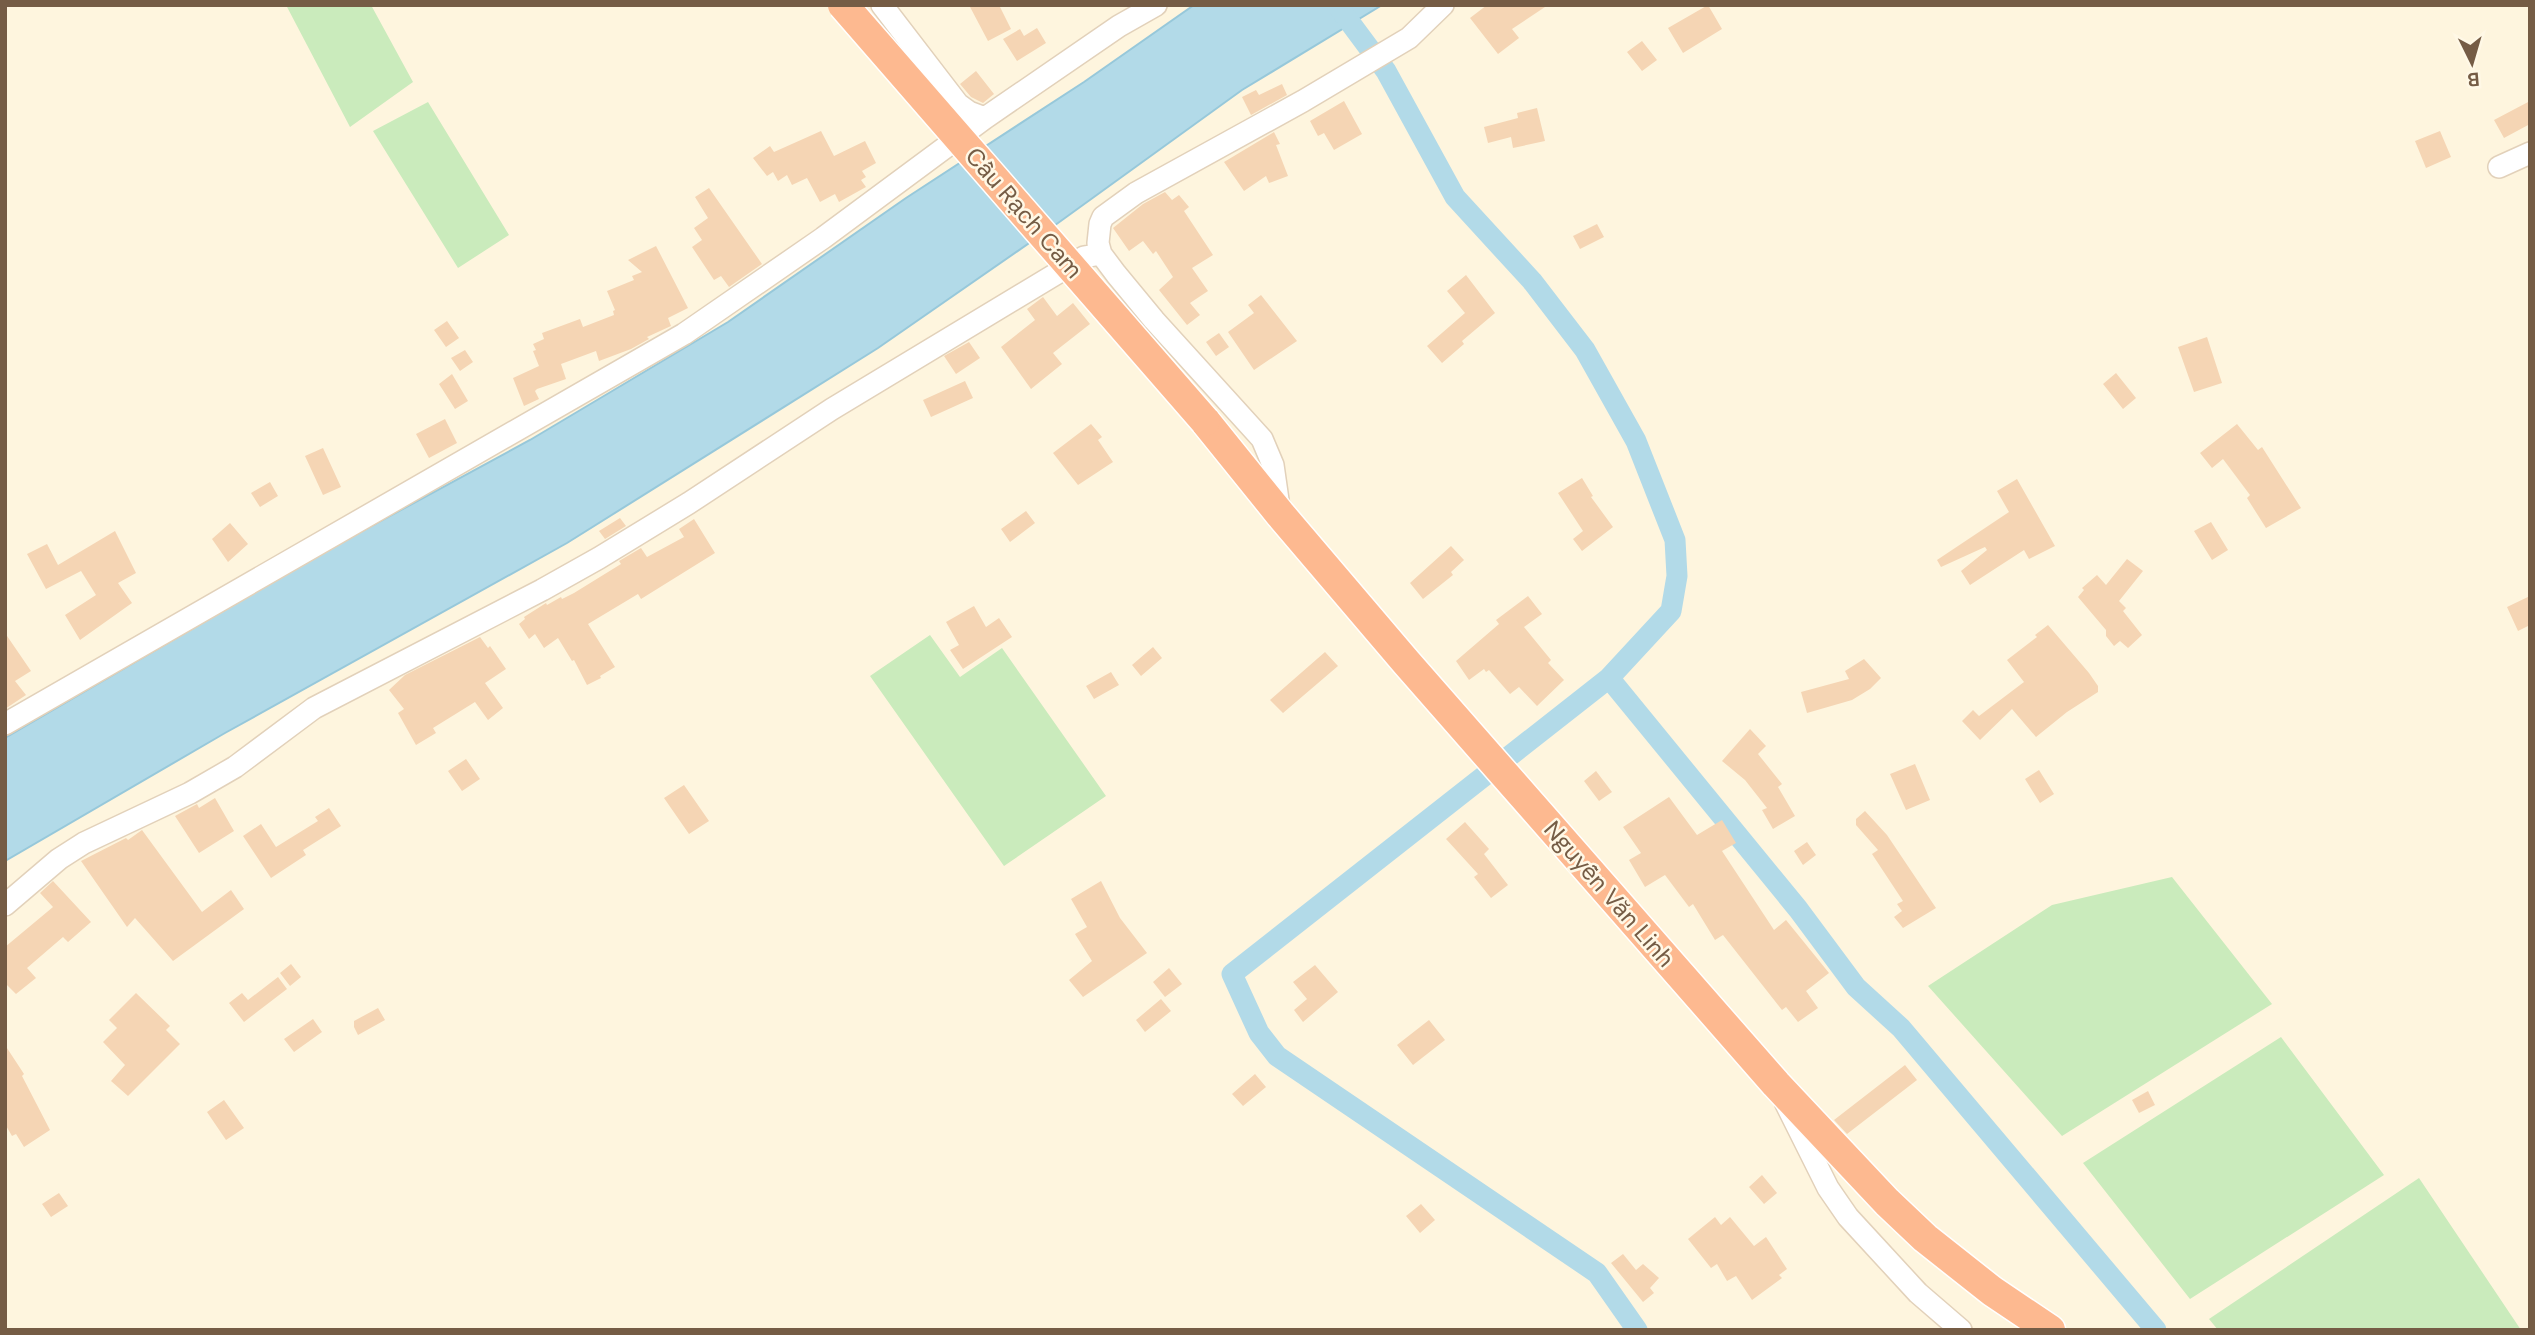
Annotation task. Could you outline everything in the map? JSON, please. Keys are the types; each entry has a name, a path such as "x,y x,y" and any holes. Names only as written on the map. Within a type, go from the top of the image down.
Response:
{"highway":[{"name":"Cầu Rạch Cam","path":"843,5 1205,421"},
{"name":"Nguyễn Văn Linh","path":"1205,421 1406,662 1776,1084 1887,1202 1925,1238 1992,1291 2050,1330"}],"street":[{"path":"882,5 958,104 985,118"},
{"path":"5,724 684,334 823,238 985,118 1119,26 1156,5"},
{"path":"1280,514 1273,465 1262,439 1154,320 1101,254 1098,243 1100,224 1103,217 1136,193 1409,37 1443,5"},
{"path":"2499,166 2530,153"},
{"path":"5,905 59,859 84,843 190,793 235,767 314,708 588,564 689,503 832,409 992,312 1084,257 1101,254"},
{"path":"1776,1084 1828,1188 1848,1217 1918,1293 1961,1330"}],"green space":[{"path":"286,5 371,5 413,82 350,127"},
{"path":"428,102 509,235 458,268 373,131"},
{"path":"930,635 960,677 1002,648 1106,796 1004,866 870,676"},
{"path":"2172,877 2272,1004 2062,1136 1928,986 2052,905"},
{"path":"2281,1037 2384,1175 2190,1299 2083,1163"},
{"path":"2419,1178 2521,1330 2218,1330 2209,1319"}],"water":[{"path":"1194,5 1382,5 1242,90 1058,223 878,348 567,543 225,733 5,861 5,738 329,549 530,440 728,322 906,198 1084,82"}],"building":[{"path":"969,5 999,5 1011,29 988,41"},
{"path":"1487,5 1548,5 1512,29 1519,38 1498,54 1470,18"},
{"path":"1708,5 1722,29 1683,53 1668,28"},
{"path":"1037,28 1046,43 1017,61 1003,39 1020,29 1024,36"},
{"path":"1642,41 1657,60 1642,71 1627,52"},
{"path":"976,71 994,94 983,103 971,97 960,84"},
{"path":"1282,84 1287,95 1251,115 1242,97 1256,90 1259,95"},
{"path":"1344,101 1362,134 1334,150 1324,133 1318,136 1310,121"},
{"path":"2530,101 2530,124 2504,138 2494,120"},
{"path":"1537,108 1545,141 1513,148 1511,137 1488,143 1484,127 1518,118 1517,113"},
{"path":"821,131 834,156 865,141 876,163 862,171 866,177 861,180 866,187 839,202 835,194 820,202 807,178 792,185 787,175 778,181 773,172 767,176 753,158 770,146 774,152"},
{"path":"2440,131 2451,157 2426,168 2415,141"},
{"path":"1274,132 1288,176 1269,183 1266,176 1244,191 1224,162"},
{"path":"709,188 762,264 729,287 721,276 714,280 692,247 702,240 694,228 708,218 695,197"},
{"path":"1165,192 1172,200 1179,195 1189,207 1184,211 1213,255 1192,268 1208,291 1190,303 1200,315 1187,325 1159,290 1173,277 1156,251 1153,254 1143,241 1129,251 1113,228 1143,204"},
{"path":"1597,224 1604,237 1580,249 1573,236"},
{"path":"656,246 688,308 668,318 671,326 647,337 649,339 631,349 599,361 596,351 561,364 566,379 537,389 535,391 539,399 524,406 513,378 539,366 533,344 544,339 542,333 580,319 583,327 614,315 615,310 607,291 634,280 632,276 642,272 628,260"},
{"path":"1466,275 1495,313 1462,341 1464,344 1442,363 1427,346 1465,313 1447,291"},
{"path":"1261,295 1297,341 1254,370 1228,332 1254,313 1248,305"},
{"path":"1043,297 1057,316 1073,303 1090,324 1053,353 1062,364 1031,389 1001,347 1035,320 1027,309"},
{"path":"447,321 459,338 446,347 434,330"},
{"path":"1219,333 1229,347 1216,356 1206,342"},
{"path":"2207,337 2222,383 2194,392 2178,347"},
{"path":"969,342 980,358 956,374 944,356"},
{"path":"465,350 473,362 460,371 451,358"},
{"path":"2116,373 2136,398 2123,409 2103,384"},
{"path":"452,374 468,401 455,409 439,384"},
{"path":"965,381 973,398 931,417 923,400"},
{"path":"445,419 457,443 429,458 416,434"},
{"path":"1091,424 1102,437 1098,440 1113,462 1078,485 1053,453"},
{"path":"2237,424 2258,450 2262,447 2301,508 2266,528 2247,498 2250,495 2223,459 2212,468 2200,453"},
{"path":"323,448 341,487 323,495 305,456"},
{"path":"1582,478 1593,496 1591,497 1613,527 1582,551 1573,539 1583,531 1558,493"},
{"path":"2017,479 2055,546 2029,559 2024,550 1970,585 1961,571 1987,550 1985,547 1941,567 1937,560 2009,512 1997,491"},
{"path":"270,482 278,496 260,507 251,493"},
{"path":"1026,511 1035,523 1010,542 1001,529"},
{"path":"620,518 626,526 605,539 599,531"},
{"path":"694,519 715,553 641,599 638,594 588,624 615,667 600,676 601,678 587,685 558,638 544,648 535,634 529,639 519,624 524,617 546,603 547,605 574,593 621,564 619,561 641,548 647,557 684,537 679,529"},
{"path":"2211,522 2228,550 2212,560 2194,531"},
{"path":"230,523 248,544 228,562 212,539"},
{"path":"115,531 136,573 118,583 132,603 80,640 65,615 96,595 81,571 46,589 27,554 47,544 58,565"},
{"path":"1451,546 1464,560 1451,572 1453,575 1423,599 1410,583"},
{"path":"2127,559 2143,571 2119,601 2126,608 2123,611 2142,635 2128,648 2120,641 2114,646 2106,636 2106,630 2078,597 2084,590 2082,588 2097,575 2106,585"},
{"path":"1528,596 1542,614 1524,627 1551,660 1548,663 1564,680 1537,706 1519,687 1510,694 1489,670 1486,672 1484,669 1469,680 1456,661 1499,624 1496,620"},
{"path":"2530,596 2530,625 2518,631 2507,607"},
{"path":"974,606 986,627 999,618 1012,637 963,669 950,650 959,645 946,622"},
{"path":"2048,625 2089,673 2098,686 2098,692 2036,737 2012,709 1980,740 1962,721 1973,710 1979,716 2024,682 2007,660"},
{"path":"5,633 31,671 15,681 26,695 5,709"},
{"path":"480,637 506,669 485,683 503,708 488,720 475,702 433,728 436,733 416,745 398,713 404,709 389,690 405,675"},
{"path":"1153,647 1162,658 1141,676 1132,665"},
{"path":"1325,652 1338,666 1283,713 1270,700"},
{"path":"1864,659 1881,678 1870,689 1852,700 1807,713 1801,692 1849,679 1845,671"},
{"path":"1111,672 1119,685 1094,699 1086,686"},
{"path":"1750,729 1766,746 1758,754 1782,784 1778,787 1795,816 1773,829 1762,810 1767,808 1745,780 1722,761"},
{"path":"466,759 480,779 462,791 448,771"},
{"path":"1915,764 1930,800 1906,810 1890,774"},
{"path":"2039,770 2054,794 2040,803 2025,779"},
{"path":"1596,771 1612,792 1599,801 1584,781"},
{"path":"684,785 709,821 689,834 664,798"},
{"path":"1669,797 1697,835 1722,820 1736,843 1722,851 1774,930 1786,920 1829,973 1806,991 1818,1008 1798,1022 1786,1007 1782,1010 1723,935 1715,940 1693,904 1689,907 1665,875 1645,887 1629,860 1641,853 1623,827"},
{"path":"215,798 234,831 199,853 175,816 197,804 199,808"},
{"path":"329,808 341,826 303,850 306,855 271,878 243,836 261,824 276,847 318,821 315,817"},
{"path":"1865,811 1887,835 1936,908 1903,928 1894,917 1902,911 1897,904 1903,901 1872,854 1878,850 1856,825 1856,819"},
{"path":"1465,822 1489,849 1484,854 1508,885 1491,898 1474,877 1478,874 1446,839"},
{"path":"142,830 202,912 231,890 244,909 173,961 135,918 127,927 81,861 126,838 128,840"},
{"path":"1807,842 1816,855 1803,865 1794,851"},
{"path":"53,881 91,922 68,942 63,937 27,968 36,978 16,994 5,983 5,947 53,907 40,893"},
{"path":"1101,881 1120,918 1147,953 1083,997 1069,980 1092,961 1075,934 1087,927 1071,899"},
{"path":"291,964 301,977 290,986 280,973"},
{"path":"1315,965 1338,992 1303,1022 1294,1010 1307,999 1293,982"},
{"path":"1169,968 1182,984 1165,997 1153,982"},
{"path":"278,977 287,989 244,1022 229,1003 242,993 248,1000"},
{"path":"136,993 170,1026 166,1030 180,1044 128,1096 111,1081 125,1065 103,1042 117,1028 109,1020"},
{"path":"1161,999 1171,1011 1145,1032 1136,1020"},
{"path":"378,1008 385,1020 358,1035 354,1021"},
{"path":"313,1019 322,1032 294,1052 284,1039"},
{"path":"1429,1020 1445,1040 1413,1065 1397,1045"},
{"path":"5,1045 24,1074 22,1076 50,1130 24,1147 16,1134 12,1136 5,1124"},
{"path":"1905,1065 1917,1080 1847,1134 1834,1120"},
{"path":"1255,1074 1266,1087 1243,1106 1232,1094"},
{"path":"2148,1091 2155,1105 2139,1113 2132,1100"},
{"path":"224,1100 244,1128 226,1140 207,1112"},
{"path":"1762,1175 1777,1193 1764,1204 1749,1187"},
{"path":"59,1193 68,1206 51,1217 42,1204"},
{"path":"1421,1204 1435,1220 1420,1233 1406,1216"},
{"path":"1715,1217 1721,1225 1730,1217 1754,1246 1766,1237 1787,1269 1779,1275 1782,1278 1752,1300 1736,1276 1727,1281 1717,1264 1711,1268 1688,1239"},
{"path":"1623,1254 1636,1270 1643,1264 1659,1278 1650,1288 1654,1293 1643,1302 1611,1263"}],"waterway":[{"path":"1337,5 1386,71 1455,197 1532,281 1585,350 1636,441 1675,540 1677,576 1671,611 1609,678 1232,974 1259,1033 1277,1056 1597,1273 1637,1330"},
{"path":"1609,678 1798,909 1856,987 1901,1028 2156,1330"}]}
